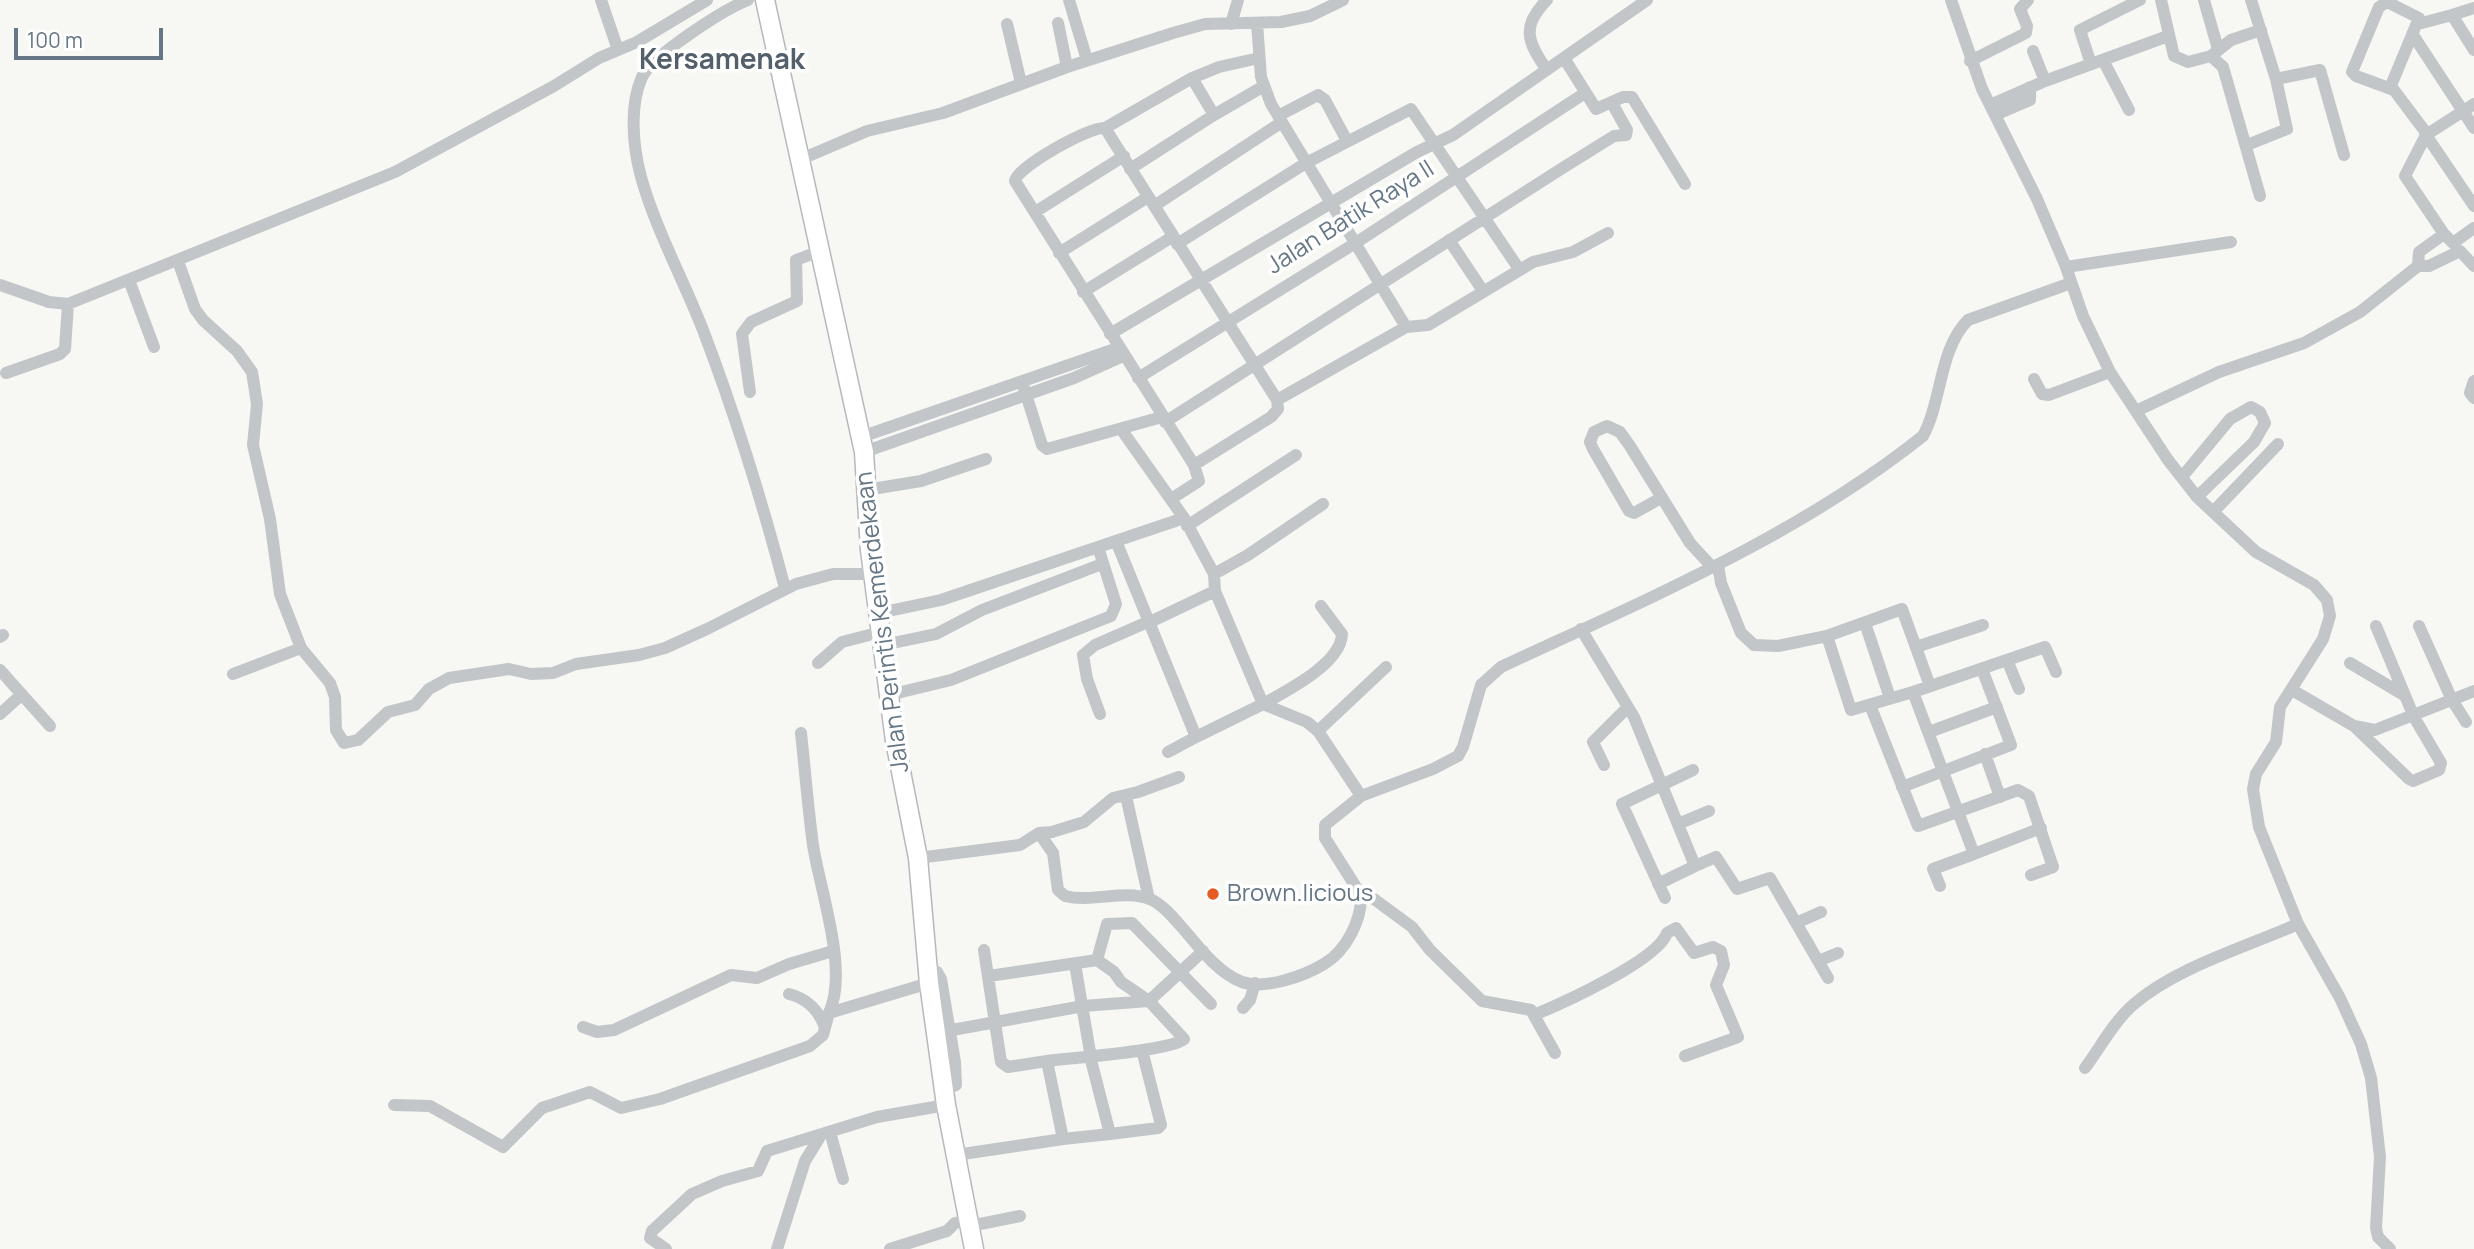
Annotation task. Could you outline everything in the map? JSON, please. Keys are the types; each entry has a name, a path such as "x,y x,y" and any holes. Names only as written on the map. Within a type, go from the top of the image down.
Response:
{"main road":[{"name":"Jalan Perintis Kemerdekaan","path":"762,1 862,444 873,574 889,695 907,812 918,858 929,975 942,1031 945,1098 974,1249"}],"street":[{"path":"601,0 618,50"},
{"path":"0,285 60,305 68,304 178,261 395,172 637,42 707,0"},
{"path":"1069,0 1087,60"},
{"path":"1231,24 1238,0"},
{"path":"799,160 867,131 943,113 1087,60 1205,24 1257,23 1310,16 1343,0"},
{"path":"1547,0 1532,18 1529,38 1547,70"},
{"path":"1110,334 1436,142 1453,135 1647,0"},
{"path":"1951,0 1970,61 2066,267 2091,335 2110,372 2197,497 2256,552 2315,585 2325,595 2330,616 2323,639 2280,707 2276,742 2256,774 2253,789 2259,827 2298,924 2340,998 2361,1044 2376,1101 2379,1157 2376,1228 2378,1237 2390,1249"},
{"path":"1970,61 2026,33 2027,26 2020,9 2028,0"},
{"path":"2129,110 2097,62 2080,30 2140,0"},
{"path":"2161,0 2168,36 2178,60 2188,62 2215,53 2241,36 2261,30"},
{"path":"2204,0 2215,53 2223,67 2260,196"},
{"path":"2246,145 2287,129 2276,79 2251,0"},
{"path":"762,1 730,8 650,65 642,78 634,112 641,177 682,286 702,328 761,499 785,588"},
{"path":"2390,88 2416,30 2416,15 2387,2 2379,7 2352,72 2390,88 2474,206"},
{"path":"2416,30 2474,8"},
{"path":"2452,15 2474,50"},
{"path":"674,20 688,38"},
{"path":"1058,23 1067,67"},
{"path":"1257,23 1264,86 1280,119 1405,327"},
{"path":"1007,24 1021,83"},
{"path":"2416,30 2468,107 2474,128"},
{"path":"1993,110 2030,87 2168,36"},
{"path":"637,42 650,65"},
{"path":"2033,51 2045,81"},
{"path":"1171,499 1199,481 1194,465 1120,352 1015,181 1017,173 1088,131 1105,128 1192,78 1219,67 1259,58"},
{"path":"1564,58 1598,110 1632,96 1685,184"},
{"path":"2276,79 2320,70 2344,155"},
{"path":"1192,78 1214,115"},
{"path":"1130,169 1264,86"},
{"name":"Jalan Batik Raya II","path":"1138,378 1354,244 1585,93"},
{"path":"1059,253 1151,202 1318,95 1325,100 1348,141"},
{"path":"1023,381 1042,445 1047,449 1107,430 1163,419 1237,377 1252,364 1614,136 1626,135 1627,131 1612,103"},
{"path":"2468,107 2426,135 2405,176 2452,243 2474,266"},
{"path":"1083,292 1306,163 1411,108 1519,269"},
{"path":"1105,128 1277,400 1278,410 1271,417 1194,465"},
{"path":"1035,212 1124,156"},
{"path":"2136,411 2219,372 2304,343 2360,312 2418,266 2429,266 2452,243 2474,228"},
{"path":"1277,400 1405,327 1428,325 1532,262 1573,252 1608,233"},
{"path":"1450,240 1483,291"},
{"path":"2066,267 2231,242"},
{"path":"2418,266 2419,252 2452,243"},
{"path":"750,392 742,334 751,322 797,300 796,260 820,251"},
{"path":"178,261 203,320 237,351 252,372 257,404 253,445 270,519 280,594 301,648 327,678 335,697 339,737 344,743 351,743 388,712 411,707 437,682 449,678 509,669 531,674 553,673 576,664 652,652 707,629 785,588 833,574 873,574"},
{"path":"129,280 154,347"},
{"path":"1039,833 1053,853 1058,890 1065,896 1149,899 1176,920 1203,951 1241,982 1255,983 1290,978 1328,962 1351,933 1359,916 1361,895 1323,831 1325,825 1362,796 1453,760 1463,747 1478,691 1485,678 1501,667 1716,566 1813,514 1923,436 1931,422 1939,386 1959,330 1968,320 2071,283"},
{"path":"6,373 60,354 65,349 68,304"},
{"path":"862,444 964,417 1026,395 1072,371 1120,352"},
{"path":"862,444 961,403 1023,381 1072,371"},
{"path":"2034,379 2042,394 2049,395 2110,372"},
{"path":"2474,381 2470,393 2474,398"},
{"path":"961,403 964,417"},
{"path":"2182,477 2230,419 2251,407 2260,412 2265,423 2254,442 2197,497"},
{"path":"1661,498 1634,513 1629,512 1593,449 1590,442 1594,432 1607,426 1620,432 1690,543 1716,566 1741,633 1754,645 1778,646 1827,636 1902,609 1930,686"},
{"path":"1121,429 1186,522 1214,574 1215,591 1263,704 1307,722 1318,731 1362,796"},
{"path":"2213,512 2278,444"},
{"path":"879,613 941,600 1116,541 1186,522 1296,455"},
{"path":"866,490 921,481 986,459"},
{"path":"1214,574 1248,555 1323,504"},
{"path":"1116,541 1196,737"},
{"path":"889,695 951,680 1111,616 1116,604 1098,547"},
{"path":"818,663 830,649 842,642 936,634 982,611 1102,564"},
{"path":"1100,714 1087,679 1083,655 1095,645 1215,591"},
{"path":"1168,752 1263,704 1314,674 1340,645 1342,635 1321,606"},
{"path":"1865,623 1890,698"},
{"path":"1916,647 1983,625"},
{"path":"2292,690 2354,726 2413,781 2439,770 2441,763 2414,717 2376,626"},
{"path":"2419,626 2452,700 2466,722"},
{"path":"1581,629 1628,707 1695,866"},
{"path":"1827,636 1851,710 2045,647 2056,672"},
{"path":"233,674 301,648"},
{"path":"2007,660 2019,689"},
{"path":"2350,663 2405,695"},
{"path":"1318,731 1386,667"},
{"path":"1902,787 2011,745 1982,669"},
{"path":"0,670 50,726"},
{"path":"2354,726 2375,730 2414,717 2474,691"},
{"path":"1913,692 1974,854"},
{"path":"0,713 21,695"},
{"path":"1870,705 1918,826 2018,790 2029,796 2053,867 2031,875"},
{"path":"1604,765 1593,742 1628,707"},
{"path":"1929,732 1997,707"},
{"path":"394,1105 430,1106 503,1147 542,1108 559,1100 590,1092 621,1108 660,1099 810,1045 820,1039 835,995 833,951 813,845 801,733"},
{"path":"1985,754 2000,797"},
{"path":"1665,898 1622,804 1693,770"},
{"path":"918,858 1020,845 1039,833 1052,832 1084,822 1113,798 1179,777"},
{"path":"1126,796 1149,899"},
{"path":"1678,824 1709,811"},
{"path":"1940,887 1933,869 2041,828"},
{"path":"1658,884 1716,857 1737,889 1770,878 1828,978"},
{"path":"1361,895 1374,899 1412,927 1430,950 1482,1001 1499,1007 1530,1009 1555,1053"},
{"path":"1796,923 1821,912"},
{"path":"1097,960 1105,927 1112,923 1136,925 1211,1004"},
{"path":"2085,1068 2127,1010 2150,993 2171,979 2298,924"},
{"path":"1534,1015 1578,996 1647,955 1664,941 1667,933 1676,928 1694,953 1713,947 1721,951 1724,965 1716,985 1738,1037 1685,1056"},
{"path":"984,950 1002,1064 1008,1067 1178,1044 1184,1040 1149,1001 1121,982 1114,972 1097,960 989,976"},
{"path":"583,1027 597,1032 614,1030 731,975 757,978 789,964 833,951"},
{"path":"942,1031 1083,1006 1149,1001 1203,951"},
{"path":"1818,961 1838,953"},
{"path":"1075,964 1090,1055 1110,1134"},
{"path":"826,1019 929,975"},
{"path":"1121,982 1123,1002"},
{"path":"1243,1007 1250,1000 1255,983"},
{"path":"789,994 804,1000 826,1019"},
{"path":"956,1155 1158,1128 1161,1125 1142,1049"},
{"path":"1047,1061 1063,1139"},
{"path":"666,1249 652,1241 650,1234 692,1194 722,1181 758,1171 768,1151 945,1098"},
{"path":"820,1136 844,1179"},
{"path":"777,1249 805,1161 820,1136"},
{"path":"890,1249 947,1230 955,1223 1020,1216"}],"place":[{"name":"Brown.licious","path":"1213,894"}],"district":[{"name":"Kersamenak","path":"722,61"}]}
